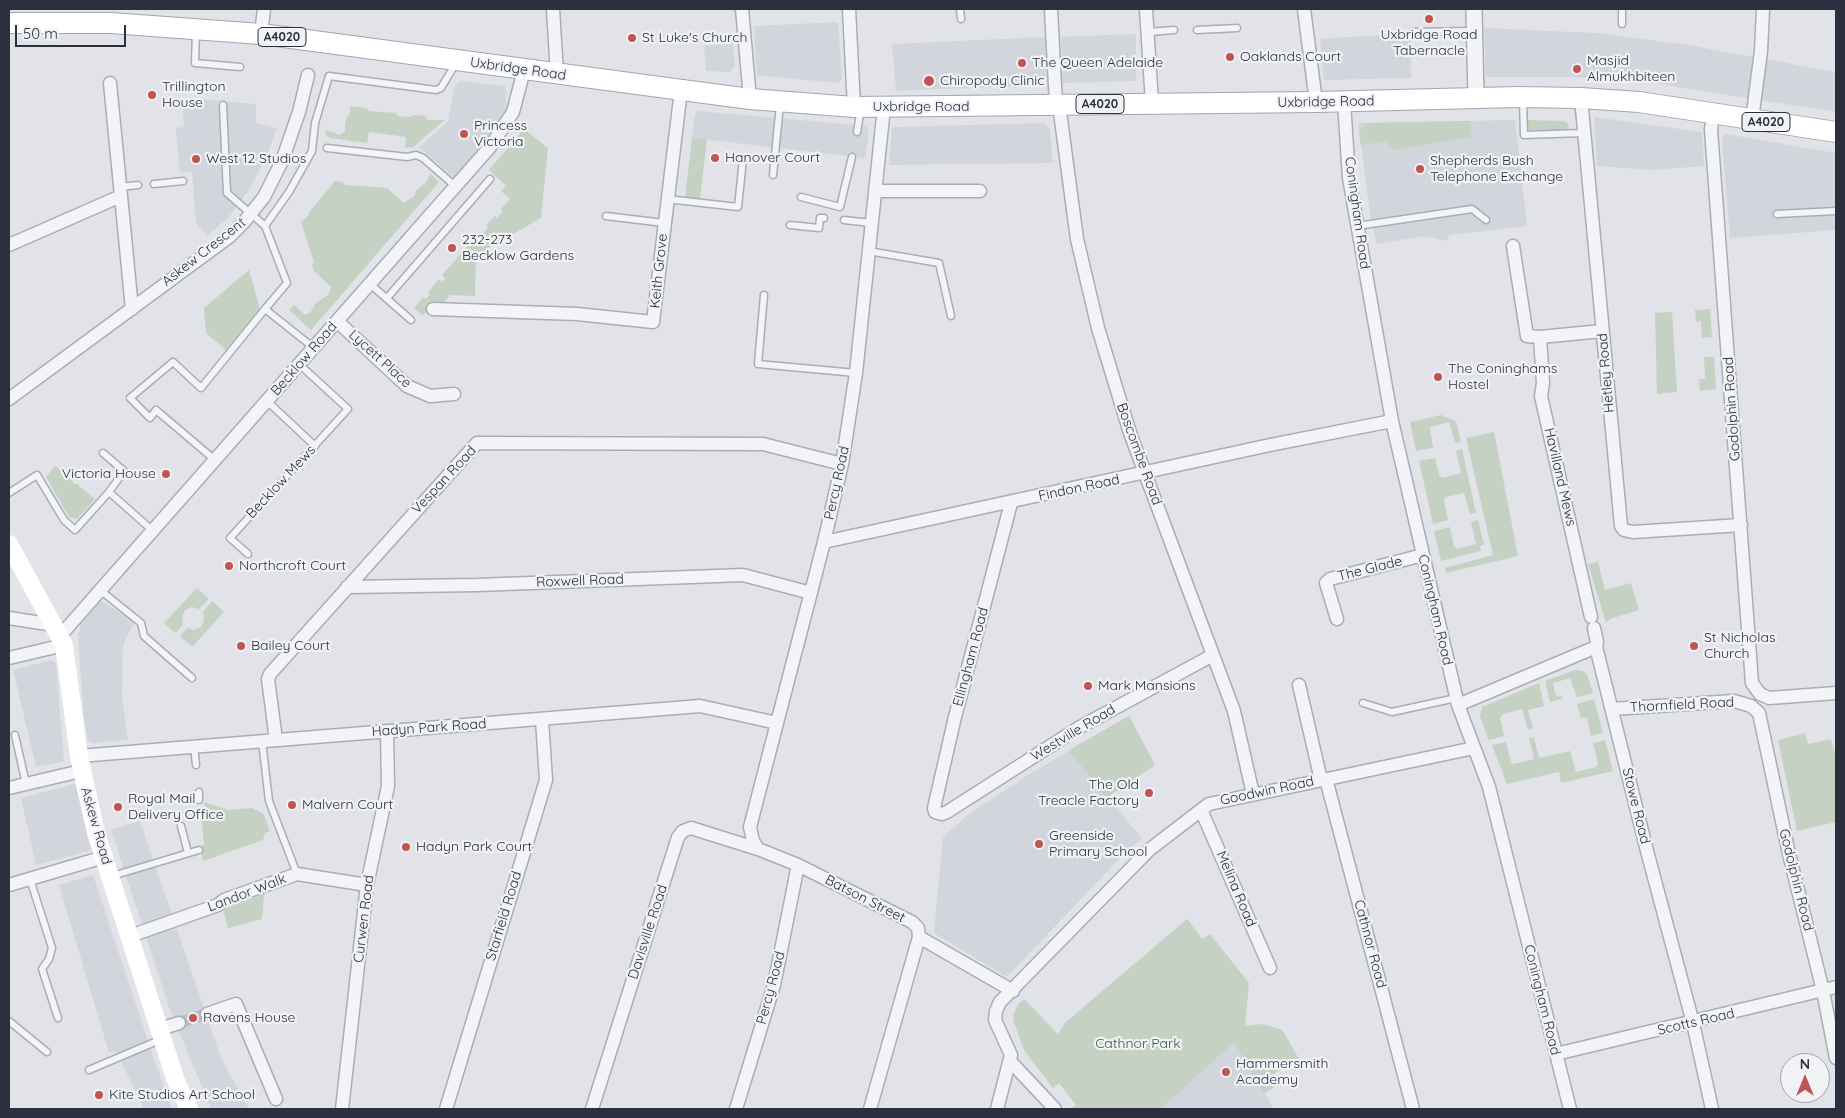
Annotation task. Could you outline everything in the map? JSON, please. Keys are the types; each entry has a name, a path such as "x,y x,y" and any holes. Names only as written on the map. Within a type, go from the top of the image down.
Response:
{"main road":[{"name":"Uxbridge Road","path":"9,23 111,23 261,34 750,99 858,107 1344,102 1522,97 1581,98 1639,102 1836,132"},
{"name":"Askew Road","path":"9,544 59,635 80,763 104,857 176,1081 189,1109"}],"street":[{"path":"261,34 264,9"},
{"path":"553,9 557,74"},
{"path":"742,9 750,99"},
{"path":"849,9 858,107"},
{"name":"Boscombe Road","path":"1051,9 1057,105 1070,194 1088,288 1118,394 1145,474 1234,711 1253,794"},
{"path":"1146,9 1152,103"},
{"path":"1304,9 1316,102"},
{"path":"1474,9 1476,98"},
{"path":"1752,120 1762,43 1763,9"},
{"name":"Becklow Road","path":"59,635 153,531 490,147 507,124 517,104 524,70"},
{"name":"Askew Crescent","path":"9,399 228,236 252,214 264,198 282,161 299,112 308,75"},
{"path":"110,83 132,309"},
{"name":"Keith Grove","path":"433,309 577,314 653,322 681,90"},
{"name":"Hetley Road","path":"1581,98 1622,526 1624,530 1633,532 1741,525"},
{"name":"Coningham Road","path":"1344,102 1349,178 1392,421 1457,702 1489,787 1570,1109"},
{"name":"Percy Road","path":"758,849 753,841 750,827 824,542 842,464 856,373 884,107"},
{"name":"Godolphin Road","path":"1713,113 1711,130 1752,683 1760,694 1770,698 1836,693"},
{"path":"875,190 980,190"},
{"path":"9,245 120,191"},
{"path":"1513,246 1527,336 1540,337 1602,331"},
{"name":"Lycett Place","path":"337,321 408,386 430,396 454,394"},
{"name":"Havilland Mews","path":"1540,337 1543,383 1541,396 1593,622 1597,642 1596,647"},
{"name":"Findon Road","path":"824,542 1145,474 1270,445 1392,421"},
{"name":"Vespan Road","path":"276,740 268,679 270,674 477,443 763,444 842,464"},
{"name":"Ellingham Road","path":"935,812 934,808 955,717 1011,503"},
{"name":"The Glade","path":"1337,619 1326,583 1330,578 1423,555"},
{"name":"Roxwell Road","path":"347,587 477,585 743,575 811,593"},
{"path":"9,618 59,635"},
{"path":"9,658 59,635"},
{"path":"1457,702 1596,647"},
{"name":"Stowe Road","path":"1596,647 1647,851 1693,1023 1712,1109"},
{"name":"Westville Road","path":"935,812 942,814 947,812 1080,727 1213,655"},
{"name":"Cathnor Road","path":"1300,685 1413,1109"},
{"name":"Thornfield Road","path":"1612,709 1734,701 1751,706"},
{"name":"Hadyn Park Road","path":"9,788 26,784 80,763 194,746 542,720 700,706 777,723"},
{"name":"Godolphin Road","path":"1751,706 1761,719 1789,854 1823,990 1836,1058"},
{"name":"Starfield Road","path":"446,1109 546,780 542,720"},
{"name":"Curwen Road","path":"342,1109 367,886 388,786 387,731"},
{"name":"Goodwin Road","path":"1010,1061 1009,1046 998,1030 995,1020 1000,1002 1014,990 1149,850 1209,804 1474,748"},
{"name":"Melina Road","path":"1201,810 1270,968"},
{"name":"Davisville Road","path":"592,1109 680,833 687,829 697,829 758,849"},
{"name":"Batson Street","path":"758,849 798,865 912,922 918,928 919,938 1014,990"},
{"path":"9,885 104,857"},
{"name":"Percy Road","path":"736,1109 774,985 798,865"},
{"name":"Landor Walk","path":"130,936 218,905 224,900 297,874 367,886"},
{"path":"870,1109 919,938"},
{"name":"Scotts Road","path":"1556,1054 1693,1023 1836,987"},
{"path":"207,1014 236,1004 276,1099"},
{"path":"161,1034 179,1023"},
{"path":"997,1109 1010,1061"},
{"path":"1010,1061 1055,1109"}],"lane":[{"path":"960,9 961,18"},
{"path":"1622,9 1622,24"},
{"path":"197,28 195,63 240,67"},
{"path":"1197,30 1237,28"},
{"path":"1148,32 1174,30"},
{"path":"1412,32 1474,31"},
{"path":"265,226 289,192 312,151 315,123 329,76 436,90 441,88 457,61"},
{"path":"1522,97 1524,135 1583,133"},
{"path":"773,175 780,102"},
{"path":"215,460 156,410 150,418 130,398 173,362 201,388 287,283 265,226 227,193 223,105"},
{"path":"857,132 858,107"},
{"path":"326,148 407,157 416,155 455,186"},
{"path":"801,197 840,207 852,157"},
{"path":"667,200 738,207 743,159"},
{"path":"387,298 490,179"},
{"path":"154,184 184,181"},
{"path":"120,191 138,185"},
{"path":"1357,226 1472,209 1486,220"},
{"path":"1777,214 1836,211"},
{"path":"606,216 664,223"},
{"path":"790,225 819,228 820,218 824,218"},
{"path":"844,220 871,223"},
{"path":"868,251 939,263 951,316"},
{"path":"370,284 411,320"},
{"path":"764,295 758,364 856,373"},
{"path":"265,309 314,348"},
{"name":"Becklow Mews","path":"248,554 230,538 348,409 299,364"},
{"path":"267,401 315,446"},
{"path":"9,493 36,474 64,520 75,530 109,492 124,471 103,453"},
{"path":"109,492 153,531"},
{"path":"100,590 141,623 144,636 192,678"},
{"path":"1363,703 1392,712 1457,702"},
{"path":"15,735 26,784"},
{"path":"262,741 269,801 297,874"},
{"path":"194,746 196,765"},
{"path":"199,792 200,800"},
{"path":"181,826 188,853"},
{"path":"111,877 200,850"},
{"path":"30,879 52,948 49,959 42,969 58,1018"},
{"path":"9,1021 47,1052"},
{"path":"89,1070 161,1034"}],"shaded area":[{"path":"838,22 842,79 837,83 757,75 754,26"},
{"path":"1484,28 1597,33 1688,45 1836,72 1836,112 1651,83 1572,77 1486,77"},
{"path":"1411,33 1411,78 1324,80 1320,39"},
{"path":"1136,34 1136,81 1063,83 1061,37"},
{"path":"1045,37 1046,85 896,91 892,44"},
{"path":"733,44 735,66 730,72 706,71 704,46"},
{"path":"460,81 505,86 507,110 457,180 419,147 448,121 454,87"},
{"path":"182,98 256,104 256,123 277,128 267,156 249,190 229,217 207,236 196,223 192,172 180,173 176,128 184,127"},
{"path":"698,111 866,126 869,132 865,158 692,138 695,115"},
{"path":"1594,117 1702,132 1704,166 1652,170 1597,166"},
{"path":"1515,120 1527,226 1449,235 1447,241 1424,236 1377,244 1371,219 1358,123"},
{"path":"1045,123 1050,130 1053,163 889,165 892,129 894,127"},
{"path":"1725,134 1836,153 1836,230 1730,238 1722,140"},
{"path":"101,601 135,622 126,638 123,649 122,698 128,740 94,743 88,741 84,718 78,637 81,624"},
{"path":"52,660 56,663 64,761 36,767 13,670"},
{"name":"Greenside Primary School","path":"1129,716 1155,765 1108,796 1142,839 1128,850 1007,977 934,933 943,837 969,814 1028,775"},
{"path":"75,784 92,850 36,865 21,798"},
{"path":"140,821 221,1058 249,1109 211,1109 169,1007 111,830"},
{"path":"93,875 172,1109 144,1109 116,1051 109,1053 59,885"},
{"name":"Hammersmith Academy","path":"1234,1041 1274,1109 1161,1109"}],"green space":[{"path":"350,106 367,108 369,111 396,113 398,116 426,116 427,120 445,120 413,147 405,148 406,137 369,132 367,143 330,138 325,134 325,130 340,135 345,131 345,123 350,112"},
{"path":"1526,120 1564,121 1568,124 1569,130 1527,130"},
{"path":"1470,121 1472,137 1393,150 1387,141 1361,145 1359,132 1366,123"},
{"path":"524,129 548,148 541,218 476,255 475,296 450,295 441,306 434,301 423,316 414,308 423,297 426,299 430,294 428,292 439,279 442,282 445,278 442,275 480,232 483,234 488,227 486,225 495,216 497,218 503,211 501,209 510,199 501,191 506,186 489,170"},
{"path":"692,138 707,139 700,199 685,197"},
{"path":"430,174 439,182 311,330 289,310 294,305 305,315 310,313 315,304 329,294 331,287 314,271 312,265 314,262 301,222 309,215 309,212 335,181 343,182 345,185 387,188 404,203 415,195 415,192 427,181"},
{"path":"249,270 260,309 227,351 206,333 204,308"},
{"path":"1710,309 1712,337 1702,338 1701,321 1696,322 1695,310"},
{"path":"1672,312 1677,392 1657,394 1655,313"},
{"path":"1704,357 1714,357 1716,389 1700,391 1699,379 1705,379"},
{"path":"1441,415 1456,421 1461,442 1455,443 1449,422 1430,427 1433,448 1416,451 1410,422"},
{"path":"1494,432 1518,556 1446,573 1445,568 1493,555 1466,438"},
{"path":"1462,449 1476,513 1470,514 1464,493 1445,497 1444,501 1448,520 1433,524 1419,461 1435,458 1439,475 1442,478 1461,473 1456,451"},
{"path":"55,466 73,481 73,484 77,484 95,499 77,519 69,517 46,477"},
{"path":"1478,520 1484,544 1480,546 1481,551 1441,561 1434,531 1450,527 1454,546 1457,549 1476,544 1471,522"},
{"path":"1598,562 1605,590 1631,583 1639,610 1610,619 1606,623 1588,564"},
{"path":"197,588 209,599 199,609 192,607 185,610 182,617 183,625 175,633 164,623"},
{"path":"212,601 224,612 192,647 180,636 187,628 194,630 201,627 204,620 203,612"},
{"path":"1575,670 1583,671 1587,674 1593,693 1577,697 1570,678 1553,683 1556,697 1562,696 1562,699 1550,702 1545,681"},
{"path":"1539,683 1544,706 1528,710 1533,728 1528,730 1522,709 1503,714 1500,718 1504,736 1489,740 1480,717 1482,707"},
{"path":"1594,699 1603,733 1591,736 1587,718 1581,718 1577,704"},
{"path":"1129,716 1155,765 1106,798 1069,750"},
{"path":"1805,733 1808,744 1831,739 1836,758 1836,822 1797,831 1778,740"},
{"path":"1534,737 1539,758 1570,751 1576,772 1596,767 1598,763 1593,743 1605,740 1613,771 1561,783 1559,772 1507,784 1492,745 1506,742 1511,763 1514,764 1534,759 1529,738"},
{"path":"204,802 228,810 252,808 263,813 270,831 265,833 263,840 203,861 199,847 204,845 201,811 205,809"},
{"path":"264,894 262,919 228,928 223,909"},
{"name":"Cathnor Park","path":"1187,919 1202,939 1210,934 1249,983 1245,1026 1262,1024 1283,1031 1299,1059 1270,1076 1275,1087 1264,1093 1234,1042 1161,1109 1071,1109 1076,1105 1059,1083 1053,1088 1025,1052 1014,1023 1013,1015 1018,1004 1024,999 1058,1034 1066,1022"}],"tunnel":[{"path":"179,1023 207,1014"}],"place":[{"name":"Uxbridge Road Tabernacle","path":"1429,19"},
{"name":"St Luke's Church","path":"632,38"},
{"name":"Oaklands Court","path":"1230,57"},
{"name":"The Queen Adelaide","path":"1022,63"},
{"name":"Masjid Almukhbiteen","path":"1577,69"},
{"name":"Chiropody Clinic","path":"929,81"},
{"name":"Trillington House","path":"152,95"},
{"name":"Princess Victoria","path":"464,134"},
{"name":"Hanover Court","path":"715,158"},
{"name":"West 12 Studios","path":"196,159"},
{"name":"Shepherds Bush Telephone Exchange","path":"1420,169"},
{"name":"232-273 Becklow Gardens","path":"452,248"},
{"name":"The Coninghams Hostel","path":"1438,377"},
{"name":"Victoria House","path":"166,474"},
{"name":"Northcroft Court","path":"229,566"},
{"name":"Bailey Court","path":"241,646"},
{"name":"St Nicholas Church","path":"1694,646"},
{"name":"Mark Mansions","path":"1088,686"},
{"name":"The Old Treacle Factory","path":"1149,793"},
{"name":"Malvern Court","path":"292,805"},
{"name":"Royal Mail Delivery Office","path":"118,807"},
{"name":"Greenside Primary School","path":"1039,844"},
{"name":"Hadyn Park Court","path":"406,847"},
{"name":"Ravens House","path":"193,1018"},
{"name":"Hammersmith Academy","path":"1226,1072"},
{"name":"Kite Studios Art School","path":"99,1095"}]}
